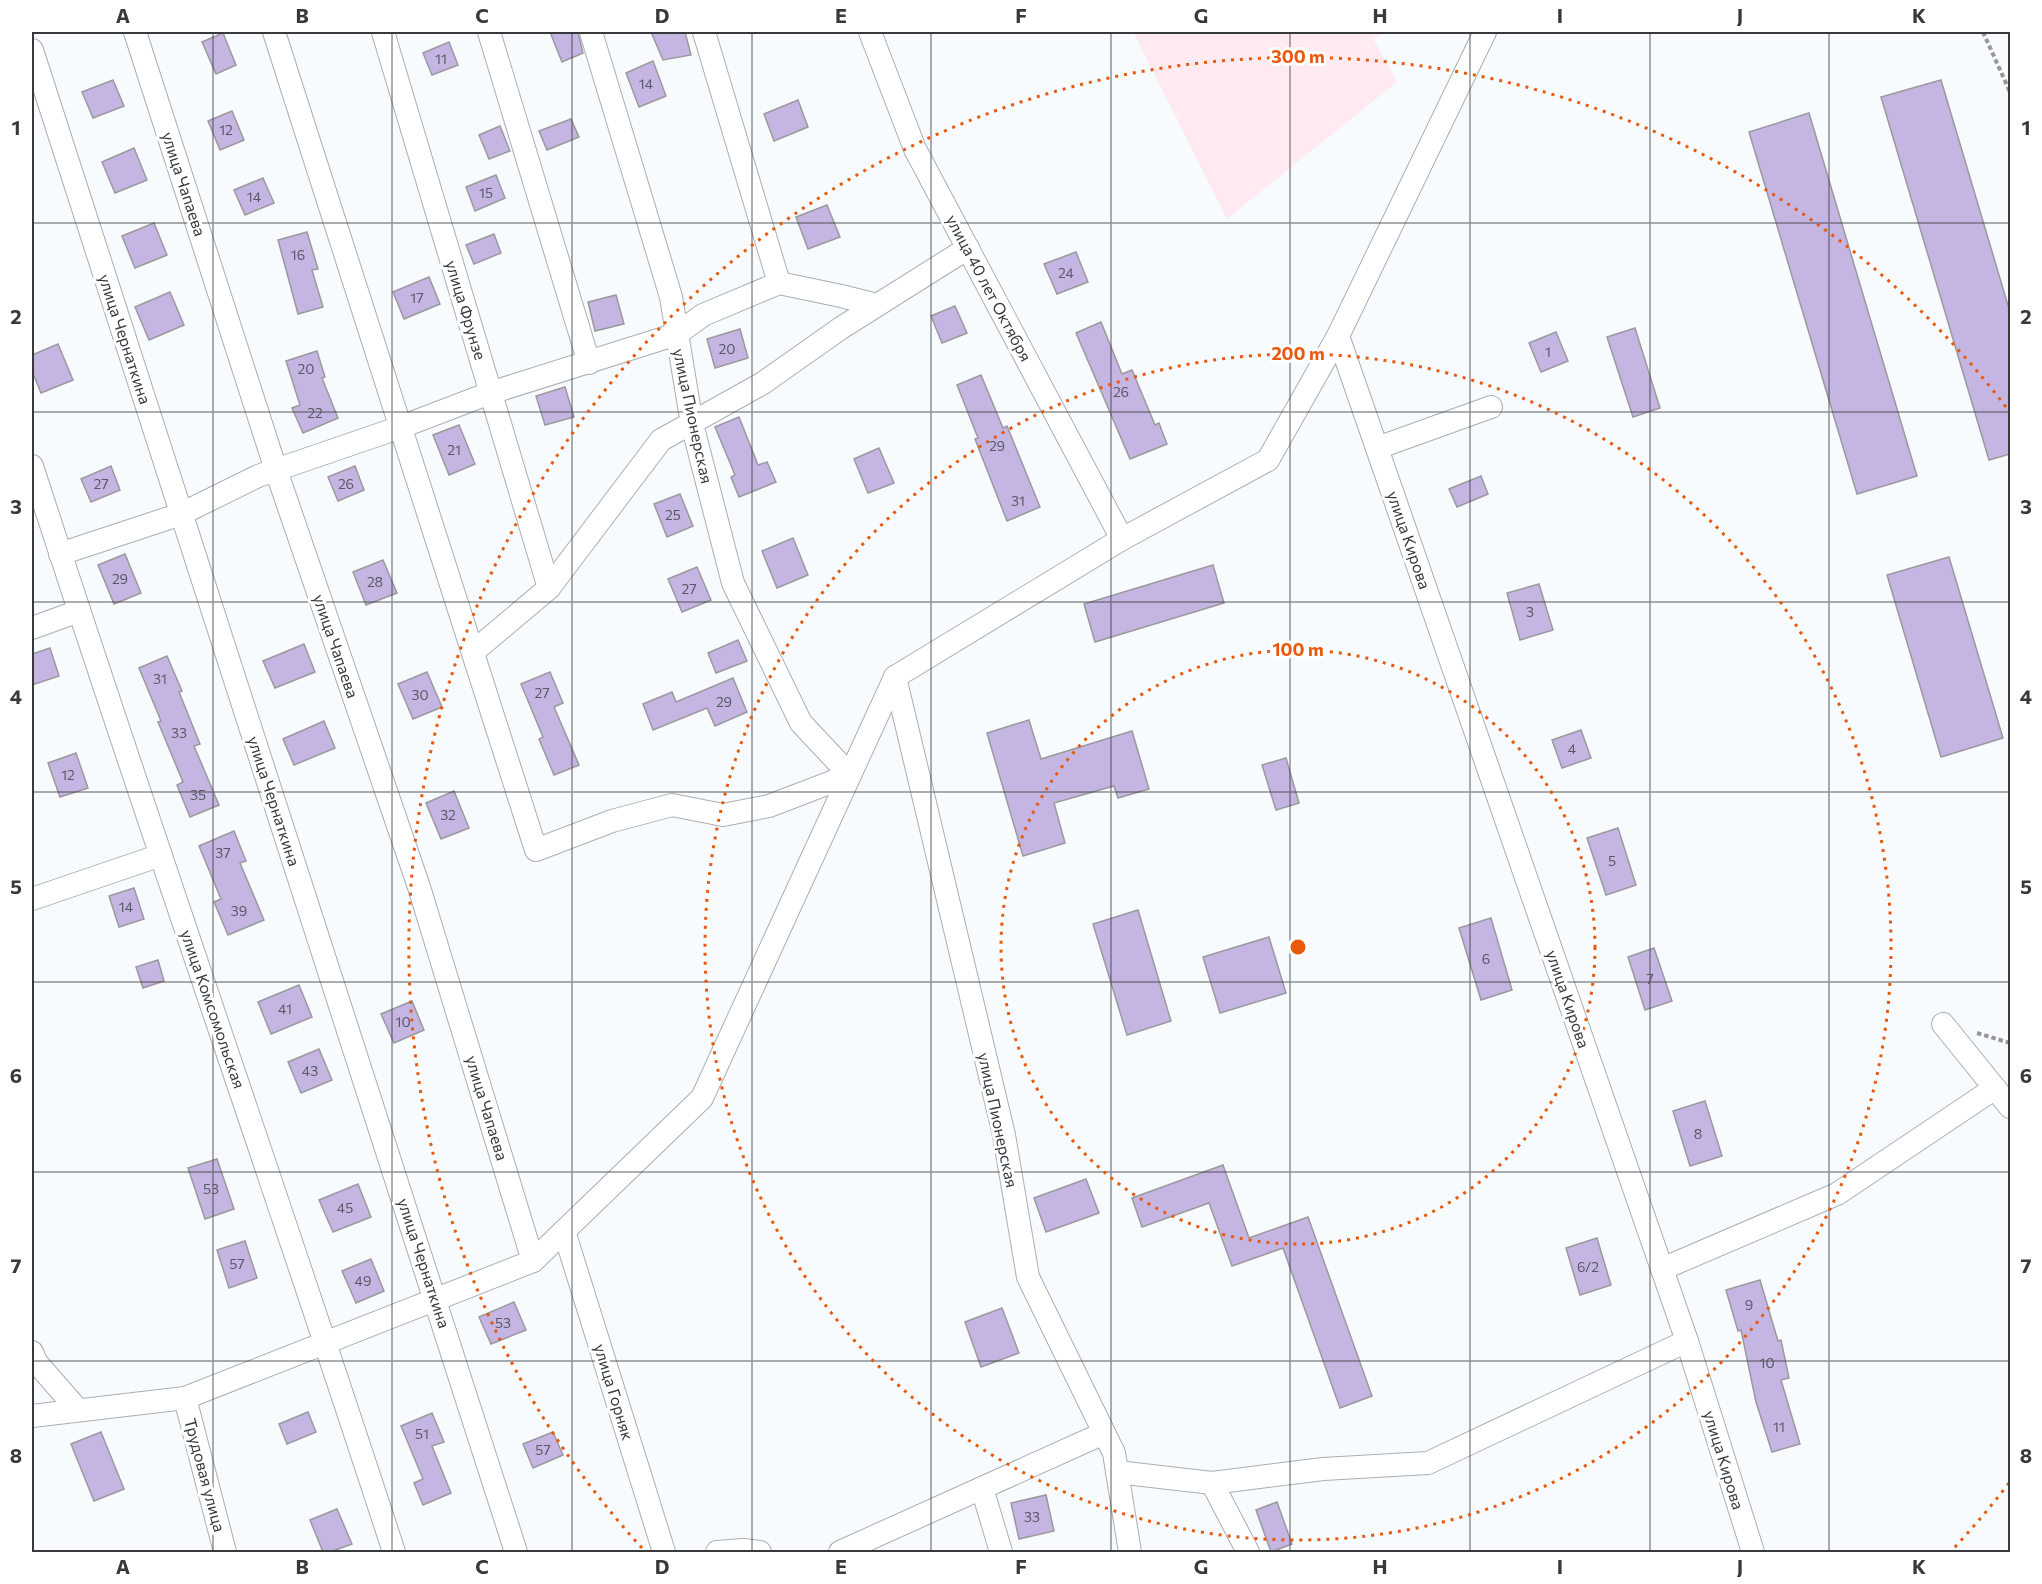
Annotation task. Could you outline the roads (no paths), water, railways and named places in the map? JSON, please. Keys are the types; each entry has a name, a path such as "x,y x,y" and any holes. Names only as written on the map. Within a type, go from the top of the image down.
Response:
{"street":[{"name":"улица Чапаева","path":"135,32 276,470 419,887 533,1261"},
{"path":"274,32 536,850 612,821 672,805 723,815 769,806 850,775"},
{"name":"улица Фрунзе","path":"383,32 549,588"},
{"path":"489,32 589,363"},
{"name":"улица Пионерская","path":"591,32 671,297 692,424 733,583 801,723 850,775"},
{"path":"704,32 779,283"},
{"name":"улица 40 лет Октября","path":"870,32 915,149 1122,539"},
{"path":"32,1416 185,1398 533,1261 702,1098 895,676 1122,539 1268,460 1338,336 1485,32"},
{"name":"улица Чернаткина","path":"32,50 516,1552"},
{"path":"473,652 549,588 661,440 763,383 877,305 968,249"},
{"path":"60,554 181,514 258,476 401,427 490,393 677,334 703,315 779,283 877,305"},
{"name":"улица Кирова","path":"1338,336 1687,1341 1753,1552"},
{"path":"1377,448 1491,407"},
{"name":"улица Комсомольская","path":"32,466 78,611 326,1342 394,1552"},
{"path":"32,628 78,611"},
{"name":"улица Пионерская","path":"895,676 1004,1135 1028,1277 1114,1453 1130,1552"},
{"path":"32,899 161,855"},
{"path":"1943,1024 2010,1107"},
{"path":"1662,1269 1837,1194 1995,1088"},
{"name":"улица Горняк","path":"564,1231 664,1552"},
{"path":"1117,1472 1212,1483 1323,1469 1428,1463 1687,1341"},
{"path":"32,1357 78,1410"},
{"name":"Трудовая улица","path":"185,1398 225,1552"},
{"path":"840,1552 877,1545 982,1488 1104,1433"},
{"path":"1212,1483 1248,1552"},
{"path":"982,1488 1001,1552"},
{"path":"717,1552 743,1550 760,1552"}]}
